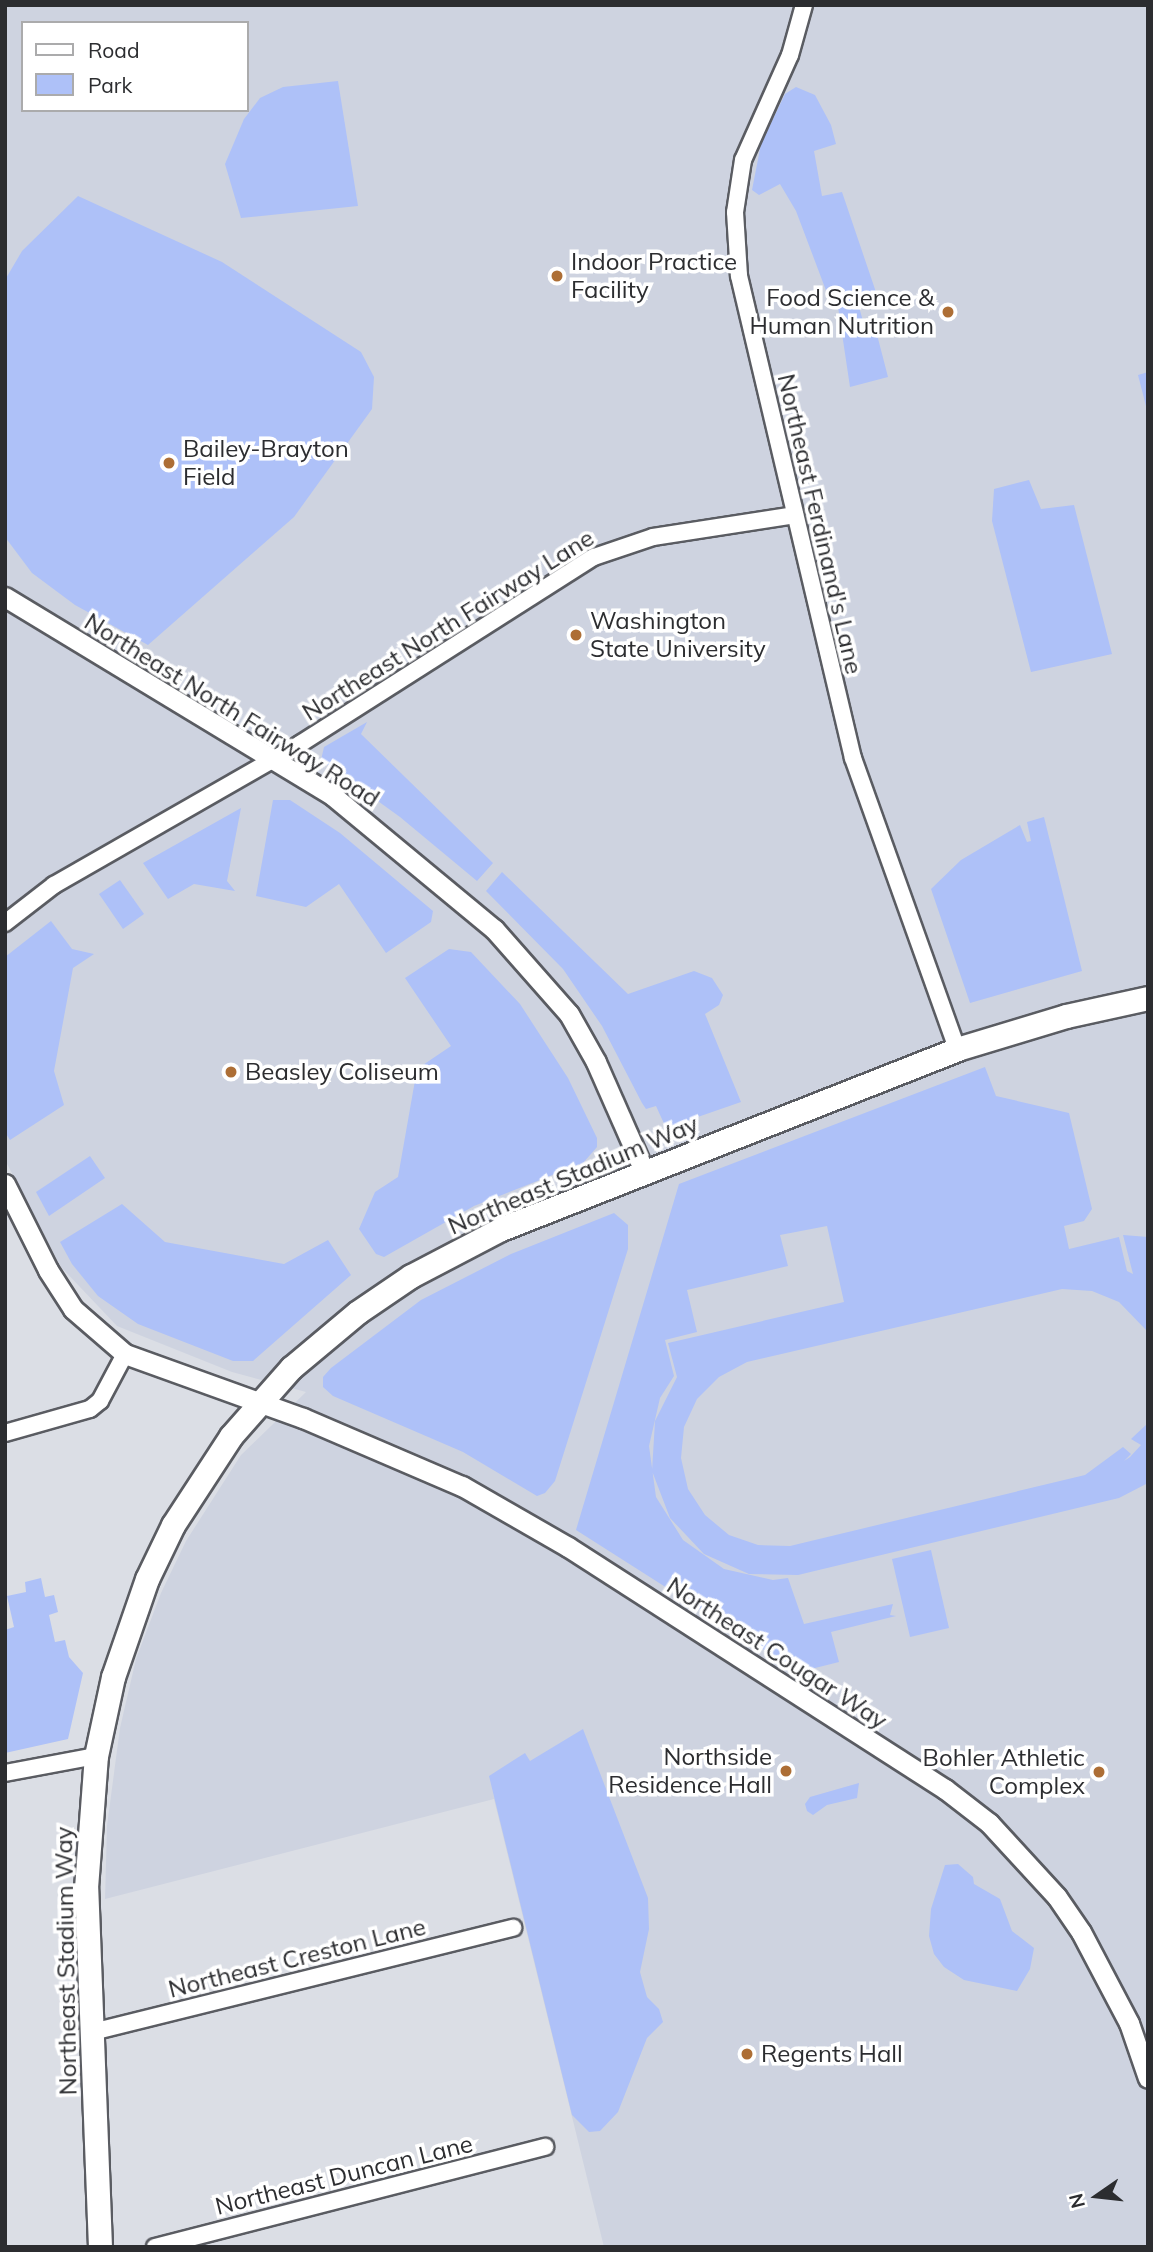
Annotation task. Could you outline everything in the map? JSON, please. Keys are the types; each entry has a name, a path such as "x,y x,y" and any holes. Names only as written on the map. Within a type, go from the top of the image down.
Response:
{"main road":[{"name":"Northeast Stadium Way","path":"100,2247 86,1888 96,1756 113,1677 147,1579 197,1484 261,1401 334,1331 411,1276 500,1229 957,1049 1100,1007 1148,998"}],"street":[{"name":"Northeast Ferdinand's Lane","path":"804,5 790,55 743,160 734,230 749,328 853,758 957,1049"},
{"name":"Northeast North Fairway Lane","path":"5,923 54,886 272,759 594,557 653,537 795,515"},
{"name":"Northeast North Fairway Road","path":"5,597 333,796 400,848 494,929 546,983 596,1062 645,1173"},
{"path":"5,1184 73,1309 125,1354 100,1401 90,1409 5,1433"},
{"name":"Northeast Cougar Way","path":"125,1354 261,1401 395,1455 528,1524 956,1798 989,1823 1026,1862 1081,1932 1125,2013 1148,2078"},
{"path":"5,1773 96,1756"},
{"name":"Northeast Creston Lane","path":"92,2032 513,1928"},
{"name":"Northeast Duncan Lane","path":"155,2247 545,2147"}],"shaded area":[{"name":"Washington State University","path":"5,5 1148,5 1148,2247 604,2247 494,1799 105,1899 107,1826 120,1728 136,1659 161,1593 186,1541 241,1455 306,1392 232,1372 117,1326 61,1267 5,1160"}],"green space":[{"path":"338,81 358,206 241,218 225,164 244,119 260,98 283,87"},
{"path":"796,87 815,95 831,125 836,144 814,151 822,196 842,192 879,301 859,307 863,321 877,317 874,323 888,377 850,387 837,300 830,301 796,211 780,184 759,195 752,190 761,144 785,94"},
{"name":"Bailey-Brayton Field","path":"78,196 222,262 361,352 374,377 372,409 294,517 148,645 75,605 32,573 5,537 5,280 22,251"},
{"path":"1148,372 1148,410 1147,410 1138,375"},
{"path":"1029,480 1041,509 1074,505 1112,654 1031,672 992,521 994,489"},
{"path":"367,722 361,734 493,863 477,881 400,817 321,760 324,747"},
{"path":"273,800 290,800 340,833 433,911 431,922 386,953 339,884 306,907 256,896"},
{"path":"241,808 227,881 235,891 194,884 168,899 143,863"},
{"path":"1044,817 1082,971 970,1003 931,889 961,860 1020,825 1027,842 1031,841 1027,822"},
{"path":"502,872 628,994 694,971 712,978 723,995 719,1005 705,1014 741,1102 666,1128 656,1106 646,1109 602,1026 563,969 486,891"},
{"path":"120,880 144,914 123,929 99,894"},
{"path":"51,921 72,949 94,954 73,968 54,1071 64,1105 10,1140 5,1132 5,957"},
{"path":"449,949 471,952 520,1004 568,1078 597,1138 597,1147 583,1163 474,1206 384,1257 376,1254 359,1229 375,1192 398,1177 417,1069 451,1046 405,978"},
{"path":"985,1067 996,1096 1069,1113 1092,1209 1084,1221 1064,1226 1069,1249 1119,1237 1127,1271 1133,1274 1123,1235 1148,1237 1148,1332 1119,1302 1092,1291 1062,1289 747,1362 719,1377 697,1399 684,1427 681,1458 688,1489 705,1515 729,1535 758,1545 790,1546 1085,1475 1123,1447 1131,1454 1124,1461 1130,1457 1141,1445 1131,1439 1148,1423 1148,1483 1119,1498 798,1575 749,1574 704,1554 670,1518 653,1473 656,1497 683,1540 724,1569 773,1580 788,1578 804,1624 893,1604 890,1615 896,1616 831,1632 839,1662 799,1672 576,1530 679,1184","holes":["827,1226 844,1302 668,1343 677,1377 655,1421 652,1469 649,1446 660,1398 674,1376 665,1340 697,1332 687,1290 788,1266 780,1235"]},
{"path":"90,1156 105,1178 49,1216 36,1192"},
{"path":"122,1204 165,1242 284,1264 328,1240 351,1275 253,1361 233,1361 138,1324 98,1296 72,1264 60,1242"},
{"path":"614,1213 628,1225 628,1249 555,1481 545,1493 537,1496 463,1452 333,1396 323,1387 323,1377 331,1368 421,1300 511,1254"},
{"path":"931,1550 949,1628 910,1637 892,1559"},
{"path":"41,1578 45,1597 54,1595 58,1612 49,1615 55,1642 65,1640 69,1657 83,1673 68,1739 5,1753 5,1630 14,1627 7,1596 26,1592 25,1582"},
{"path":"583,1729 648,1898 649,1929 640,1972 647,1997 659,2009 663,2022 647,2038 618,2112 600,2131 589,2132 572,2115 489,1776 525,1753 530,1761"},
{"path":"859,1783 857,1798 827,1805 813,1815 807,1811 805,1804 810,1797"},
{"path":"958,1864 973,1877 974,1884 1000,1899 1012,1931 1034,1948 1030,1969 1017,1991 964,1980 944,1967 934,1954 929,1936 931,1909 945,1865"}],"place":[{"name":"Indoor Practice Facility","path":"557,276"},
{"name":"Food Science & Human Nutrition","path":"948,312"},
{"name":"Bailey-Brayton Field","path":"169,463"},
{"name":"Washington State University","path":"576,635"},
{"name":"Beasley Coliseum","path":"231,1072"},
{"name":"Northside Residence Hall","path":"786,1771"},
{"name":"Bohler Athletic Complex","path":"1099,1772"},
{"name":"Regents Hall","path":"747,2054"}]}
